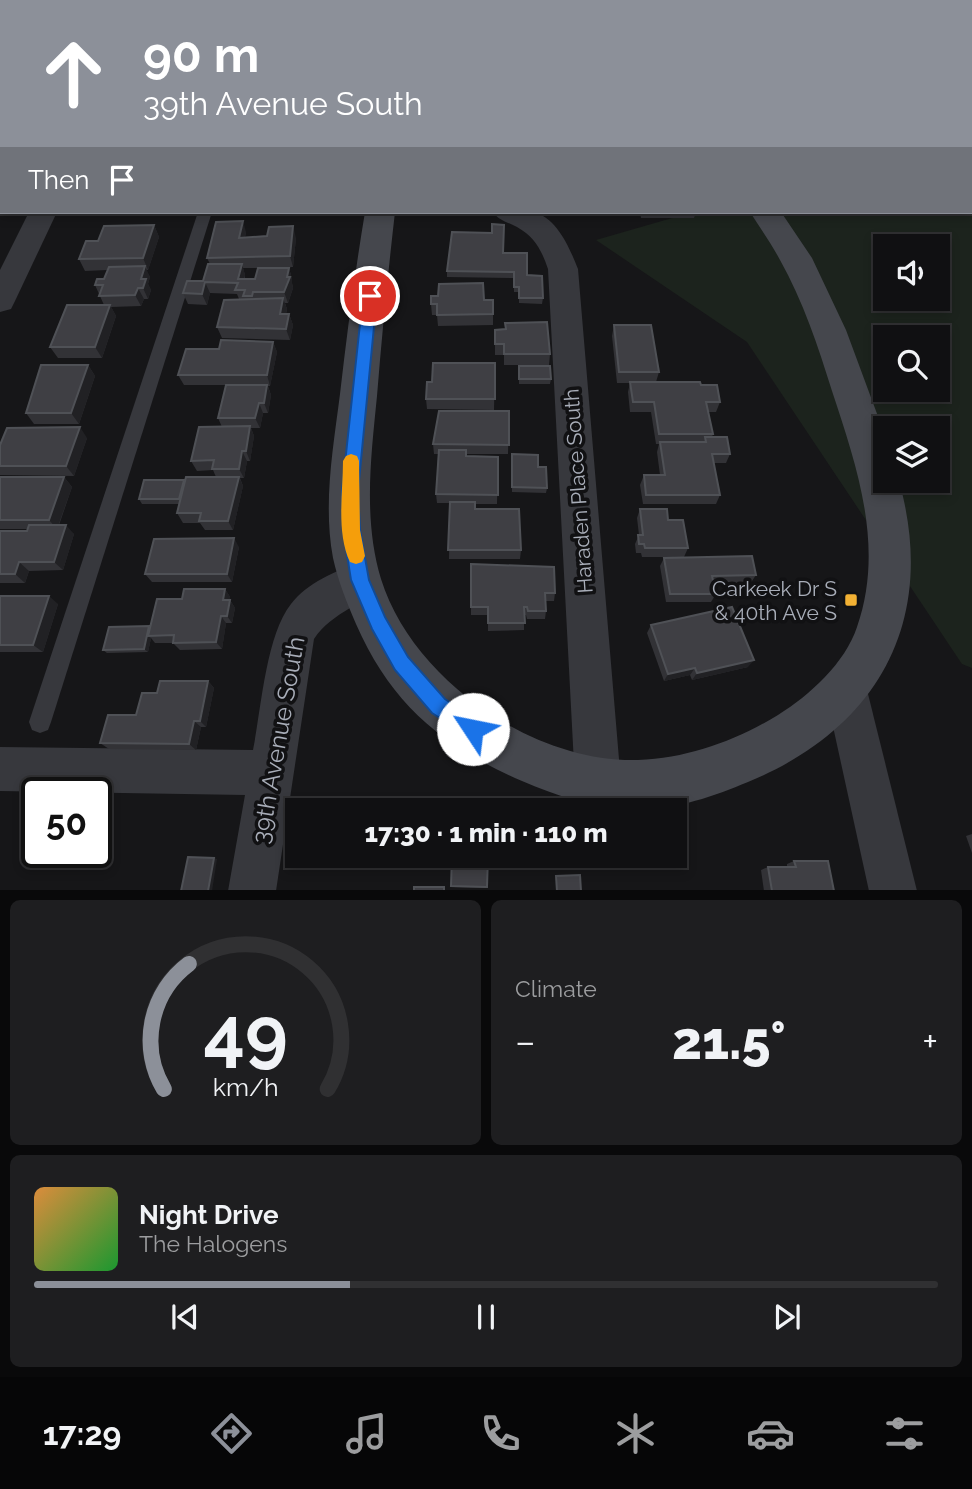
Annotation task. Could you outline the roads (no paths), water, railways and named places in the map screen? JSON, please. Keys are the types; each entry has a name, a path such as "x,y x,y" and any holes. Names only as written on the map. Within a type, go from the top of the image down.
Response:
{"main road":[{"path":"380,214 360,373 350,491 351,530 360,580 379,623 402,664 439,706 490,741 538,763 598,783 659,784 718,771 763,751 810,724 846,690 872,650 884,611 890,573 889,533 881,490 864,431 824,310 784,236 767,214"}],"street":[{"path":"0,301 42,214"},
{"name":"Haraden Place South","path":"514,214 550,237 563,270 598,783"},
{"name":"39th Avenue South","path":"252,890 294,638 299,624 319,601 360,580"},
{"path":"846,690 893,890"},
{"path":"0,769 271,773"}],"lane":[{"path":"40,722 204,214"}],"place":[{"name":"Carkeek Dr S & 40th Ave S","path":"851,600"}]}
